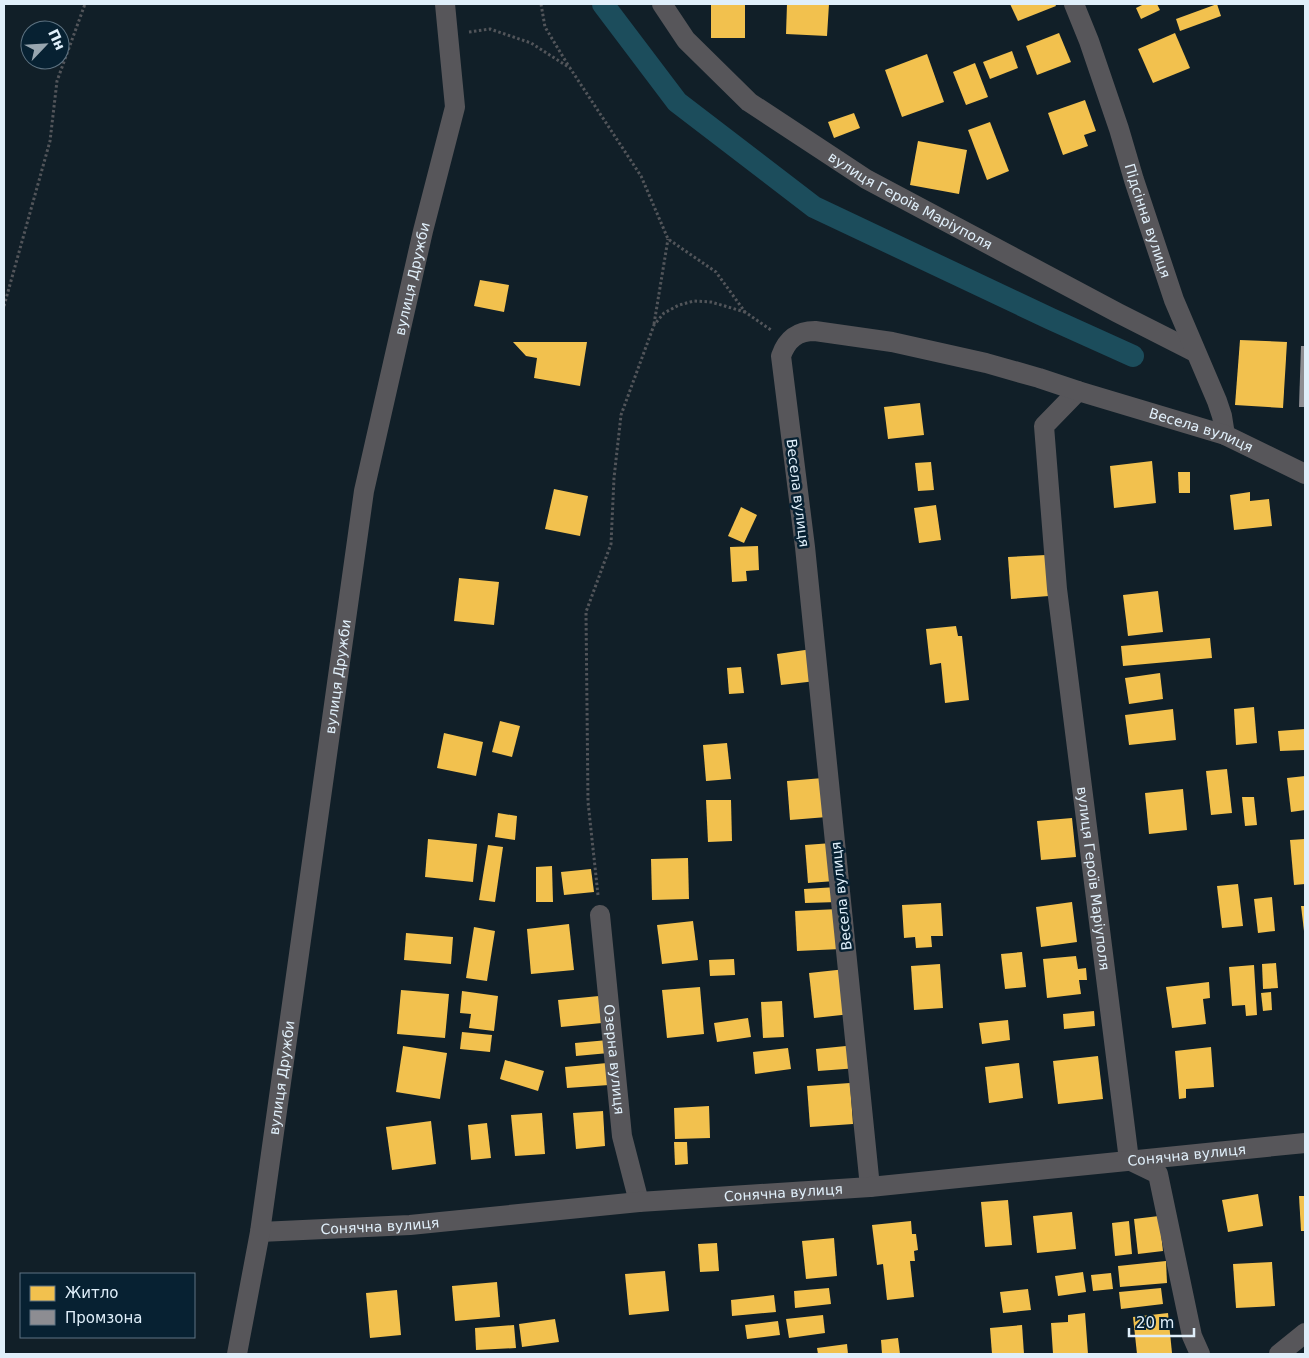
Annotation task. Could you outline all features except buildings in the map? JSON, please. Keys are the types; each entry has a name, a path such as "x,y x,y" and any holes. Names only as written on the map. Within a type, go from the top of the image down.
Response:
{"street":[{"name":"вулиця Дружби","path":"237,1354 260,1232 364,492 423,231 455,108 445,4"},
{"name":"вулиця Героїв Маріуполя","path":"662,4 686,40 749,102 866,179 1195,352"},
{"name":"Підсінна вулиця","path":"1074,4 1119,129 1162,267 1195,352 1217,401 1225,434"},
{"name":"Весела вулиця","path":"870,1187 805,547 781,356 784,347 797,334 815,331 892,342 995,366 1225,434 1305,474"},
{"name":"вулиця Героїв Маріуполя","path":"1078,391 1044,426 1058,599 1128,1160"},
{"name":"Озерна вулиця","path":"600,915 622,1136 638,1202"},
{"name":"Сонячна вулиця","path":"260,1232 410,1226 638,1202 870,1187 1305,1143"},
{"path":"1128,1160 1158,1174 1192,1336 1200,1354"},
{"path":"1279,1354 1305,1333"}],"path":[{"path":"4,306 50,141 57,81 85,4"},
{"path":"541,4 545,27 641,176 668,239 716,272 745,312 771,331 789,340"},
{"path":"448,35 490,29 531,43 570,68"},
{"path":"600,915 588,802 586,612 611,544 614,478 622,415 654,325 668,239"},
{"path":"654,325 664,313 678,305 694,301 711,302 745,312"}],"waterway":[{"path":"603,4 677,102 814,207 1133,356"}]}
